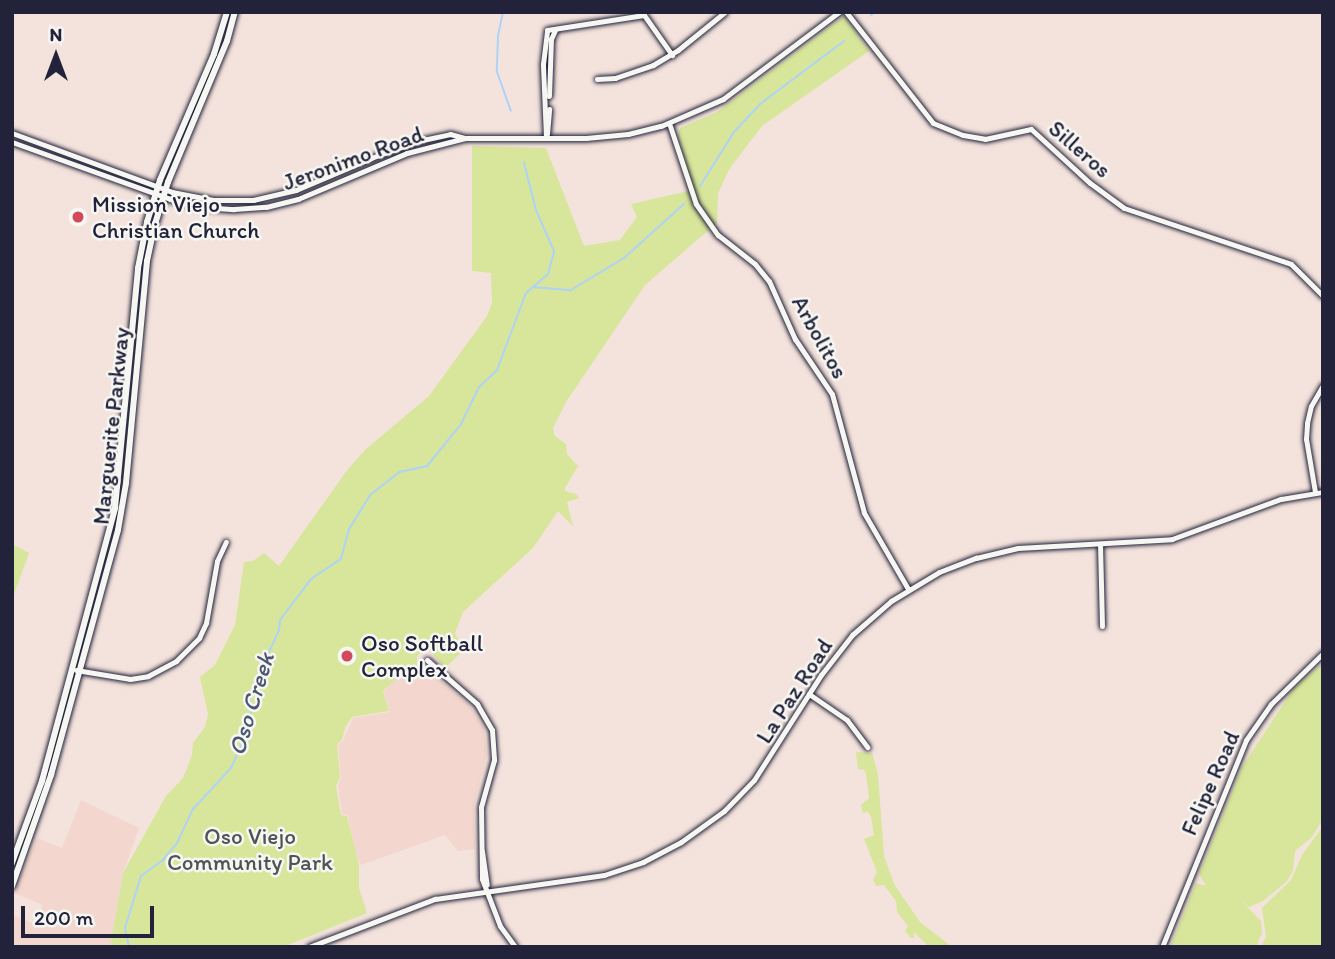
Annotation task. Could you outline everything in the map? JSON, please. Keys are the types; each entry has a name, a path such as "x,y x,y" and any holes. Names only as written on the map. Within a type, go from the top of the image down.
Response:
{"main road":[{"name":"Marguerite Parkway","path":"12,886 51,775 124,497 146,261 160,192 214,54 227,12"},
{"name":"Marguerite Parkway","path":"160,192 218,64 235,12"},
{"path":"597,79 615,78 642,70 672,55 725,12"},
{"name":"Jeronimo Road","path":"12,142 219,209 266,207 298,199 407,153 465,138 602,137 669,123 723,99 839,12"},
{"name":"Silleros","path":"846,12 933,123 963,135 985,139 1031,129 1090,183 1124,208 1291,264 1323,296"},
{"path":"546,137 543,55 544,34 547,30 644,15 672,55"},
{"path":"546,137 551,39 555,30"},
{"path":"543,55 551,55"},
{"name":"Arbolitos","path":"669,123 696,204 718,234 755,264 769,281 796,339 832,394 864,513 908,589"},
{"name":"Jeronimo Road","path":"12,133 160,192 213,200 271,198 418,141 450,134 465,138"},
{"path":"1315,492 1306,439 1307,422 1311,406 1323,385"},
{"name":"La Paz Road","path":"309,947 420,903 487,889 604,874 643,862 681,842 717,817 749,786 774,753 809,694 848,639 873,614 908,589 948,568 996,552 1036,546 1171,540 1281,499 1323,492"},
{"path":"77,670 130,679 148,676 176,661 199,638 206,623 217,561 226,542"},
{"path":"1100,544 1102,626"},
{"name":"Felipe Road","path":"1161,947 1246,740 1271,704 1323,653"},
{"path":"427,660 477,704 492,730 495,756 481,807 482,851 487,889 500,926 514,947"},
{"name":"Marguerite Parkway","path":"12,863 42,781 77,670"},
{"path":"809,694 847,720 867,747"}],"shaded area":[{"path":"430,672 469,705 484,728 487,754 474,805 475,849 458,851 445,835 361,865 355,852 348,815 342,814 338,786 341,778 338,744 343,741 353,718 390,712 384,692 391,683 404,673 413,678"},
{"path":"81,800 139,828 123,873 110,947 12,947 12,915 35,924 43,905 14,893 37,838 62,848"}],"green space":[{"name":"Oso Viejo Community Park","path":"844,16 869,51 762,126 730,168 718,193 717,223 645,285 566,402 553,428 554,435 566,444 567,454 578,466 565,488 565,491 576,494 579,498 567,502 573,526 558,511 533,548 463,612 455,633 463,651 445,668 431,652 422,651 417,656 417,665 429,672 412,677 404,672 383,691 389,711 352,717 345,728 342,740 337,744 340,777 336,786 341,815 347,816 359,865 359,888 367,913 283,947 110,947 123,873 166,796 183,778 192,755 193,743 205,727 208,714 200,677 215,665 235,625 244,562 253,561 264,553 279,566 348,469 366,449 429,396 487,316 492,303 491,273 472,271 472,146 546,148 584,246 620,240 637,217 631,204 693,190 678,134 680,128 717,112"},
{"path":"12,544 29,553 12,600"},
{"path":"1323,663 1323,819 1312,837 1295,851 1293,871 1287,881 1263,901 1249,907 1240,899 1261,921 1262,933 1256,947 1170,947 1196,883 1206,886 1199,874 1242,767 1294,688"},
{"path":"856,752 872,753 878,774 884,856 895,886 920,922 952,947 929,947 914,932 914,938 911,938 905,931 908,926 897,912 896,901 884,885 876,886 873,880 877,872 864,839 874,835 871,817 868,812 863,813 861,805 869,798 866,774 864,770 858,769"},
{"path":"1323,826 1323,947 1261,947 1266,936 1262,908 1291,880 1302,855"}],"waterway":[{"name":"Oso Creek","path":"503,12 498,36 497,72 511,111"},
{"path":"871,15 875,12"},
{"path":"700,186 734,132 760,104 844,41"},
{"name":"Oso Creek","path":"129,947 125,928 141,876 162,861 177,843 193,809 231,768 251,724 250,695 279,630 280,620 311,579 341,559 349,529 370,495 399,472 427,466 461,424 479,387 497,370 526,293 548,274 554,251 536,210 524,163"},
{"path":"533,287 571,290 624,258 684,204"}],"place":[{"name":"Mission Viejo Christian Church","path":"78,217"},
{"name":"Oso Softball Complex","path":"347,656"}]}
